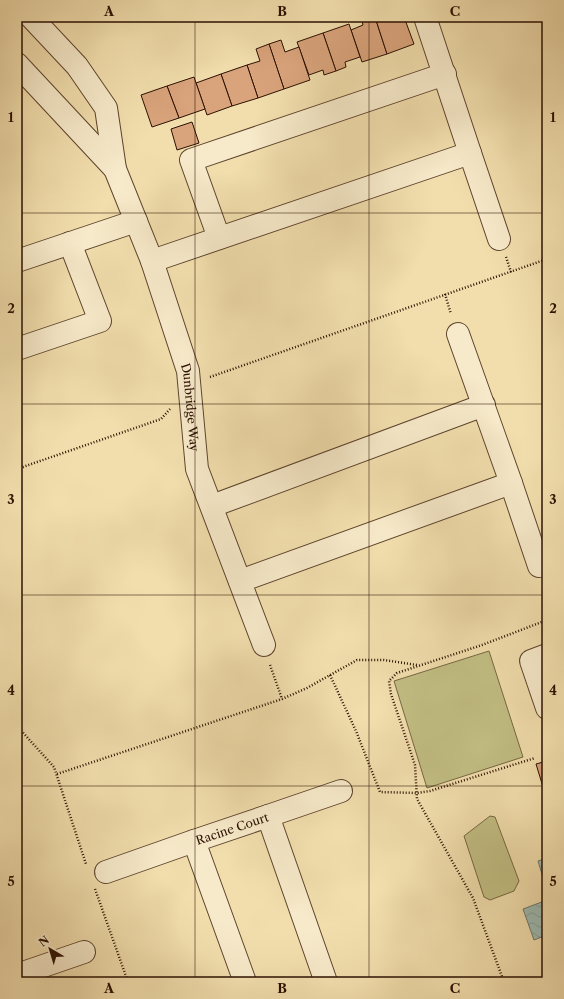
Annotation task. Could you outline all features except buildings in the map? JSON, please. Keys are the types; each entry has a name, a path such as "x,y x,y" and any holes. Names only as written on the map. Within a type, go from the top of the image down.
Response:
{"street":[{"name":"Dunbridge Way","path":"31,17 77,66 106,108 115,169 152,260 188,371 197,469 264,645"},
{"path":"425,17 499,239"},
{"name":"Dunbridge Way","path":"17,64 115,169"},
{"path":"220,238 191,160 444,74"},
{"path":"152,260 470,153"},
{"path":"17,261 136,221"},
{"path":"17,349 100,321 70,243"},
{"path":"458,334 539,566"},
{"path":"212,506 484,405"},
{"path":"240,581 511,483"},
{"path":"547,655 531,661 547,708"},
{"path":"268,816 340,791"},
{"name":"Racine Court","path":"245,982 194,841 268,816 326,982"},
{"path":"96,876 194,841"},
{"path":"17,975 84,952"}],"path":[{"path":"17,469 161,419 175,403 191,398 211,375 547,259"},
{"path":"504,982 473,898 445,846 428,821 420,805 417,793 415,765 389,686 389,681 394,675 417,665 482,645 547,620"},
{"path":"264,645 282,699"},
{"path":"57,774 282,699 330,676 357,660 391,661 417,665"},
{"path":"330,676 356,731 380,792 417,793 430,791 534,758"},
{"path":"17,726 54,767 96,876 128,982"}],"shaded area":[{"path":"489,651 523,757 427,788 394,681"},
{"path":"490,816 495,817 519,881 514,891 490,900 484,897 464,836"}],"water":[{"path":"547,858 547,891 538,861"},
{"path":"547,900 547,935 534,940 523,909"}]}
